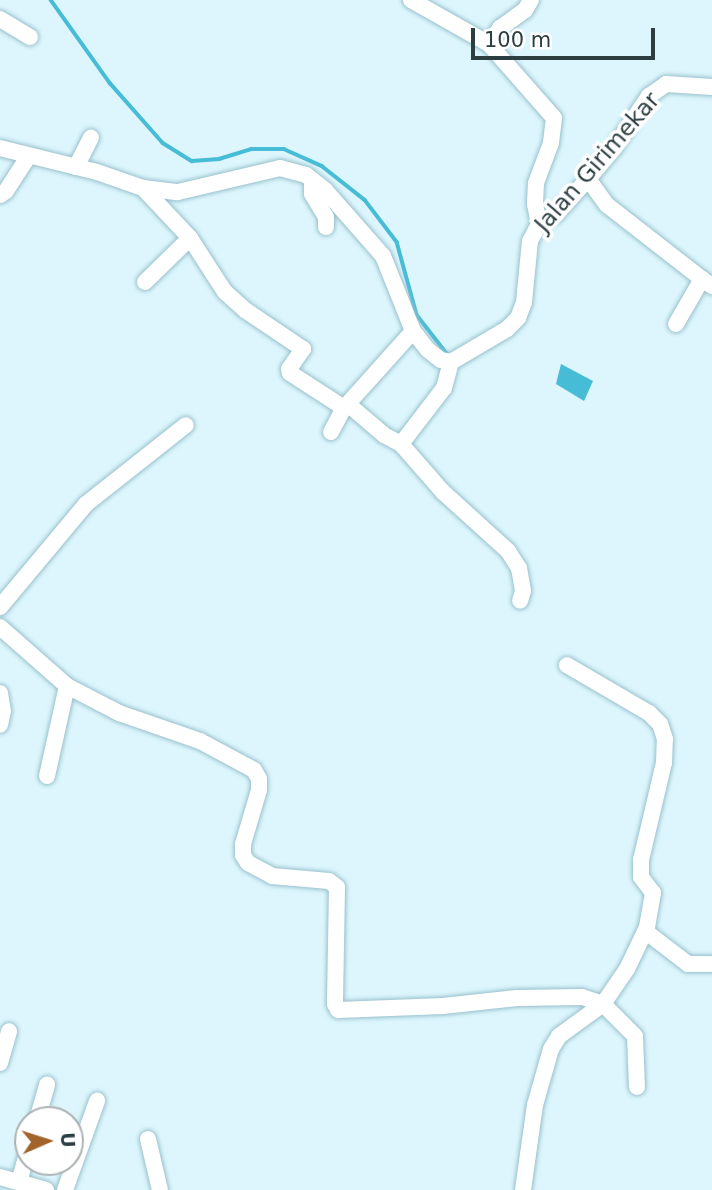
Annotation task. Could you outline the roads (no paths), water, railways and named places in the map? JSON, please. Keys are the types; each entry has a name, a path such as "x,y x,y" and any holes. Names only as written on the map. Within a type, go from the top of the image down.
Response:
{"street":[{"path":"411,0 489,44 554,118 551,143 537,183 535,204 539,224"},
{"path":"489,44 500,28 524,10 530,0"},
{"path":"0,19 30,37"},
{"name":"Jalan Girimekar","path":"451,362 507,329 518,318 524,302 530,241 539,224 555,215 588,179 614,148 649,96 666,84 712,87"},
{"path":"76,167 90,138"},
{"path":"0,148 76,167 143,188 178,192 279,168 306,175 383,256 414,331 428,350 441,360 451,362 444,388 401,444"},
{"path":"0,195 6,191 28,157"},
{"path":"588,179 607,205 707,282 676,324"},
{"path":"312,180 312,194 326,218 326,227"},
{"path":"143,188 190,238 225,292 245,310 303,349 289,369 290,373 401,444 443,492 508,551 520,568 523,591 520,601"},
{"path":"145,282 190,238"},
{"path":"331,432 347,407 414,331"},
{"path":"0,607 86,503 186,425"},
{"path":"0,627 68,686 119,713 201,741 254,770 259,779 260,790 243,844 243,855 248,863 272,876 330,881 337,887 335,1004 338,1010 345,1013 517,998 582,997 603,1004 635,1036 637,1087"},
{"path":"523,1190 535,1105 551,1049 559,1036 603,1004 627,969 645,931 653,893 641,877 641,860 655,810 664,762 664,739 660,724 649,713 567,665"},
{"path":"47,776 68,686"},
{"path":"0,693 4,711 0,725"},
{"path":"645,931 688,964 712,964"},
{"path":"0,1063 9,1031"},
{"path":"41,1106 47,1084"},
{"path":"65,1190 97,1101"},
{"path":"148,1139 160,1190"},
{"path":"19,1182 21,1176"},
{"path":"0,1177 46,1190"}],"water":[{"path":"561,364 593,381 584,401 556,384"}],"waterway":[{"path":"51,0 110,83 163,143 192,161 219,159 251,149 284,149 322,166 365,200 397,242 417,315 448,355"}]}
